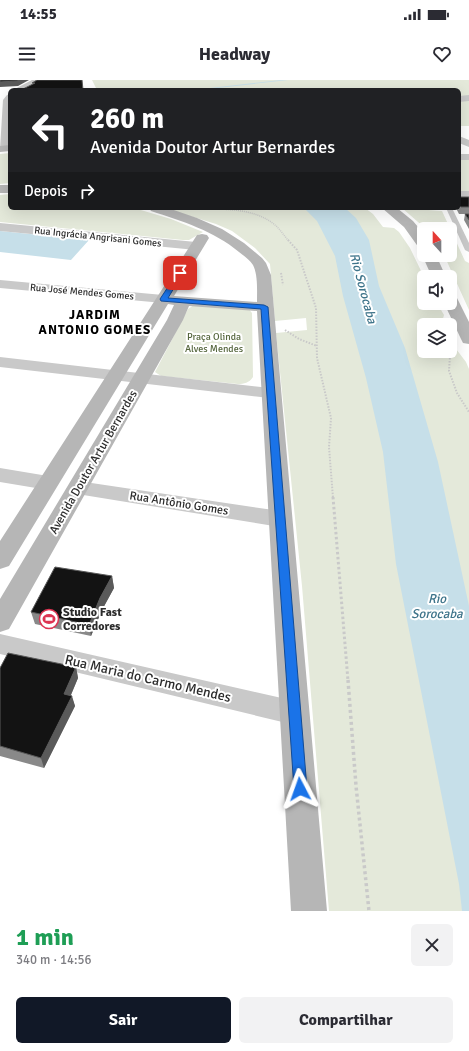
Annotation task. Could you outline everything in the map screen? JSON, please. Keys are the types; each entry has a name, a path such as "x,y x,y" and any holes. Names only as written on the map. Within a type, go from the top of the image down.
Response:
{"main road":[{"path":"160,210 207,226 238,243 258,262 264,280 264,307 270,393 309,911"},
{"path":"391,210 417,233"},
{"name":"Avenida Doutor Artur Bernardes","path":"0,560 199,242"},
{"path":"163,299 264,307"},
{"name":"Avenida Doutor Artur Bernardes","path":"0,622 184,301"},
{"path":"455,310 469,339"}],"street":[{"path":"19,88 39,80"},
{"path":"5,148 8,100"},
{"name":"Rua Ingrácia Angrisani Gomes","path":"0,227 199,242"},
{"name":"Rua José Mendes Gomes","path":"0,284 163,299"},
{"path":"0,362 270,393"},
{"path":"0,475 48,483"},
{"name":"Rua Antônio Gomes","path":"78,488 280,519"},
{"name":"Rua Maria do Carmo Mendes","path":"0,644 295,713"}],"lane":[{"path":"450,210 469,250"},
{"path":"453,217 461,217"},
{"path":"461,233 469,233"}],"path":[{"path":"235,210 256,215 274,224 297,250 316,308 317,358 331,418 329,454 356,786 369,911"},
{"path":"450,358 449,371 457,393 469,412"}],"green space":[{"path":"92,80 469,80 469,97 461,97 461,88 96,88"},
{"path":"461,100 469,100 469,126 461,126"},
{"path":"8,153 8,183 0,184 0,154"},
{"path":"461,160 469,160 469,191 461,191"},
{"path":"8,194 8,210 141,210 171,219 203,232 189,240 183,240 0,222 0,195"},
{"path":"170,210 368,210 373,214 383,227 394,228 399,232 410,248 421,270 417,270 417,310 441,310 444,315 443,318 417,318 417,358 457,358 457,350 466,362 469,369 469,911 329,911 302,586 276,333 307,330 306,318 275,321 270,264 255,248 232,231 216,224"},
{"path":"404,210 428,210 442,211 447,222 418,222"},
{"path":"457,244 465,261 469,263 469,310 457,284 457,270 451,270 447,262 457,262"},
{"name":"Praça Olinda Alves Mendes","path":"194,305 248,308 252,313 253,377 250,381 238,384 161,376 155,372 188,309"}],"water":[{"name":"Rio Sorocaba","path":"306,210 347,210 356,218 369,240 379,286 405,348 438,462 469,606 469,911 462,911 459,884 396,564 383,452 366,378 343,296 335,256 317,221"},
{"path":"0,231 89,240 71,260 0,252"}],"building":[{"path":"0,80 20,80 0,82"},
{"path":"37,80 82,80 83,88 25,88 35,83 32,83"},
{"path":"461,197 469,197 469,207 461,207"},
{"path":"465,214 469,214 469,220"},
{"path":"55,567 112,576 100,598 89,625 31,612"},
{"path":"8,653 76,667 64,694 72,696 41,758 0,746 0,668"}],"waterway":[{"path":"213,88 287,80"}],"place":[{"name":"Studio Fast Corredores","path":"49,619"}],"district":[{"name":"JARDIM ANTONIO GOMES","path":"95,322"}],"route":[{"path":"180,273 163,299 264,307 300,789"}]}
